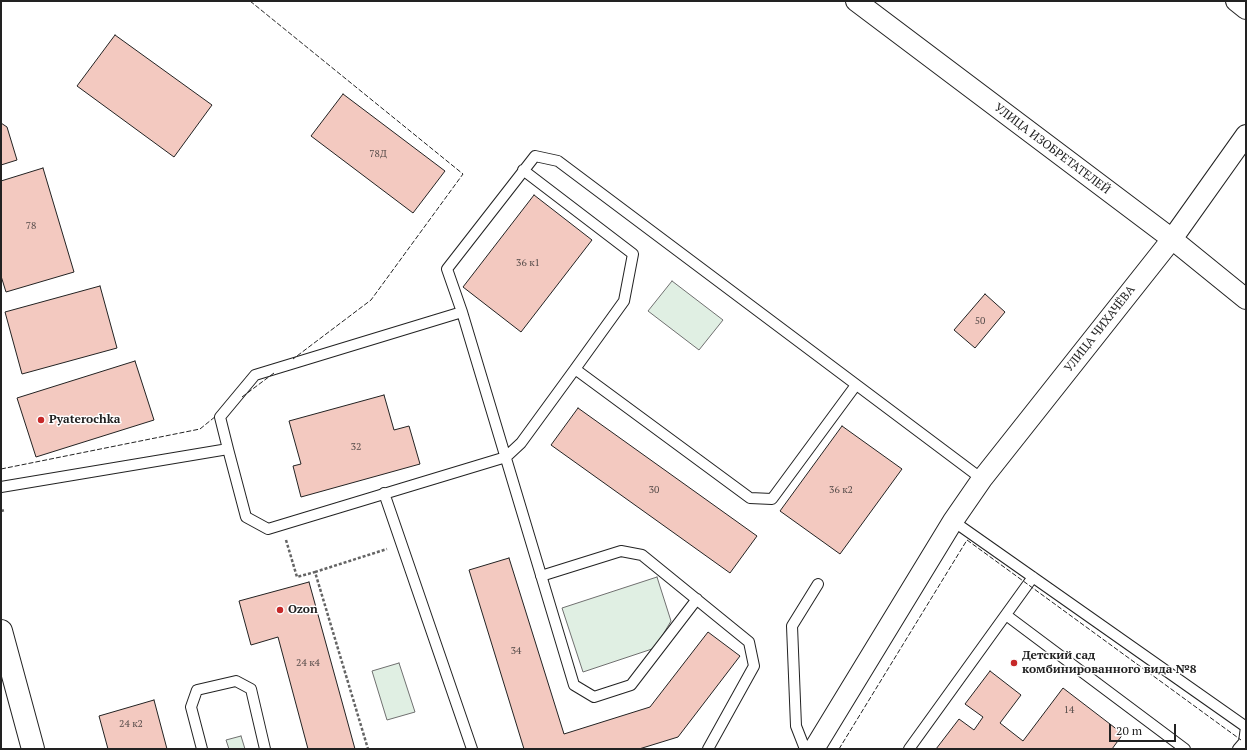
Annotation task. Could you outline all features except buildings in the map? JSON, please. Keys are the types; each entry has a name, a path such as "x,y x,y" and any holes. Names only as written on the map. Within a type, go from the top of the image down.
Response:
{"main road":[{"path":"1,631 33,749"}],"street":[{"name":"УЛИЦА ИЗОБРЕТАТЕЛЕЙ","path":"856,1 1172,239 1246,298"},
{"path":"1236,1 1246,9"},
{"name":"УЛИЦА ЧИХАЧЁВА","path":"814,749 953,521 982,479 1172,239 1246,135"}],"lane":[{"path":"696,599 630,685 594,697 574,685 462,312 447,269 535,156 558,161 982,479"},
{"path":"462,312 255,374 220,417 246,517 268,529 506,457 521,443 624,301 633,254 523,170"},
{"path":"575,369 750,498 772,499 856,385"},
{"path":"1,486 228,449"},
{"path":"384,493 472,749"},
{"path":"953,521 1246,727 1244,742 1238,749"},
{"path":"541,576 621,551 642,555 749,642 754,666 708,749"},
{"path":"909,749 1033,577"},
{"path":"805,749 796,726 792,626 818,584"},
{"path":"1006,615 1185,749"},
{"path":"202,749 191,707 197,690 236,681 251,689 265,749"}],"path":[{"path":"1,511 5,510"},
{"path":"281,524 297,577 402,544"},
{"path":"315,572 368,749"}],"green space":[{"path":"672,281 723,320 699,350 648,311"},
{"path":"657,577 671,621 655,648 583,672 562,608"},
{"path":"399,663 415,712 387,720 372,671"},
{"path":"241,736 245,749 229,749 226,740"}],"fence":[{"path":"250,1 463,174 371,300 293,359"},
{"path":"242,397 274,373"},
{"path":"1,469 200,429 216,416"},
{"path":"839,749 967,540 1241,740"}],"place":[{"name":"Pyaterochka","path":"41,420"},
{"name":"Ozon","path":"280,610"},
{"name":"Детский сад комбинированного вида №8","path":"1014,663"}]}
